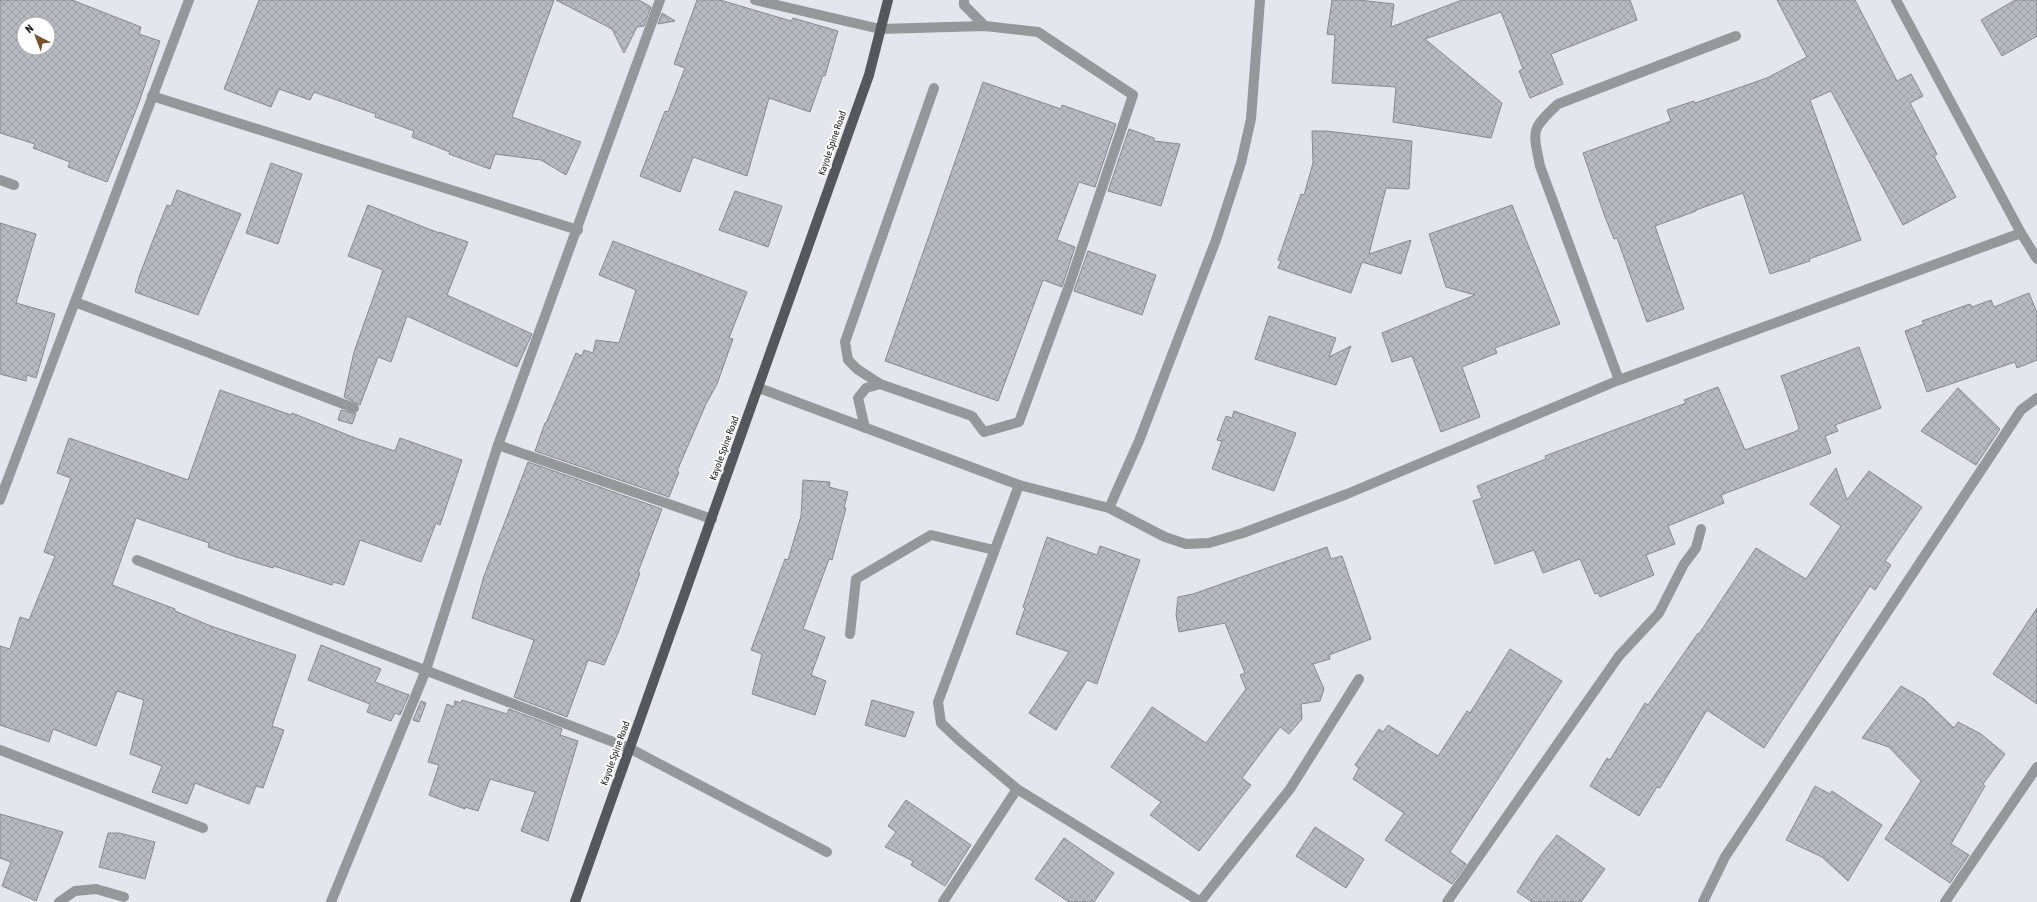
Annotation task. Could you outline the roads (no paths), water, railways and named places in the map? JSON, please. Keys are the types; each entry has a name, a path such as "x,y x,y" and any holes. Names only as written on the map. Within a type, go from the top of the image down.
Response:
{"main road":[{"name":"Kayole Spine Road","path":"575,902 869,75 888,0"}],"street":[{"path":"0,500 189,0"},
{"path":"331,902 426,670 498,445 578,230 660,0"},
{"path":"755,0 880,29 985,26 1038,32 1133,95 1070,283 1020,422 984,432 972,416 880,384 857,369 848,360 845,342 934,88"},
{"path":"964,0 964,5 985,26"},
{"path":"1109,508 1139,441 1216,240 1241,163 1251,120 1260,0"},
{"path":"1896,0 2021,233 2037,259"},
{"path":"1619,380 1540,166 1534,134 1541,120 1558,104 1736,36"},
{"path":"152,96 578,230"},
{"path":"0,180 14,185"},
{"path":"759,388 1019,486 1109,508 1164,536 1186,544 1209,543 1243,533 1347,494 1619,380 2021,233"},
{"path":"75,302 354,408"},
{"path":"865,428 858,398 866,388 880,384"},
{"path":"1703,902 1729,850 2021,410 2037,398"},
{"path":"498,445 712,519"},
{"path":"1019,486 938,702 941,723 1016,789 1201,902 1290,789 1359,679"},
{"path":"1447,902 1619,656 1659,613 1684,564 1696,548 1701,529"},
{"path":"850,634 856,579 931,535 994,550"},
{"path":"137,560 629,748 827,852"},
{"path":"0,750 203,828"},
{"path":"1945,902 2037,767"},
{"path":"943,902 1016,789"},
{"path":"59,902 75,891 96,889 124,897"}]}
